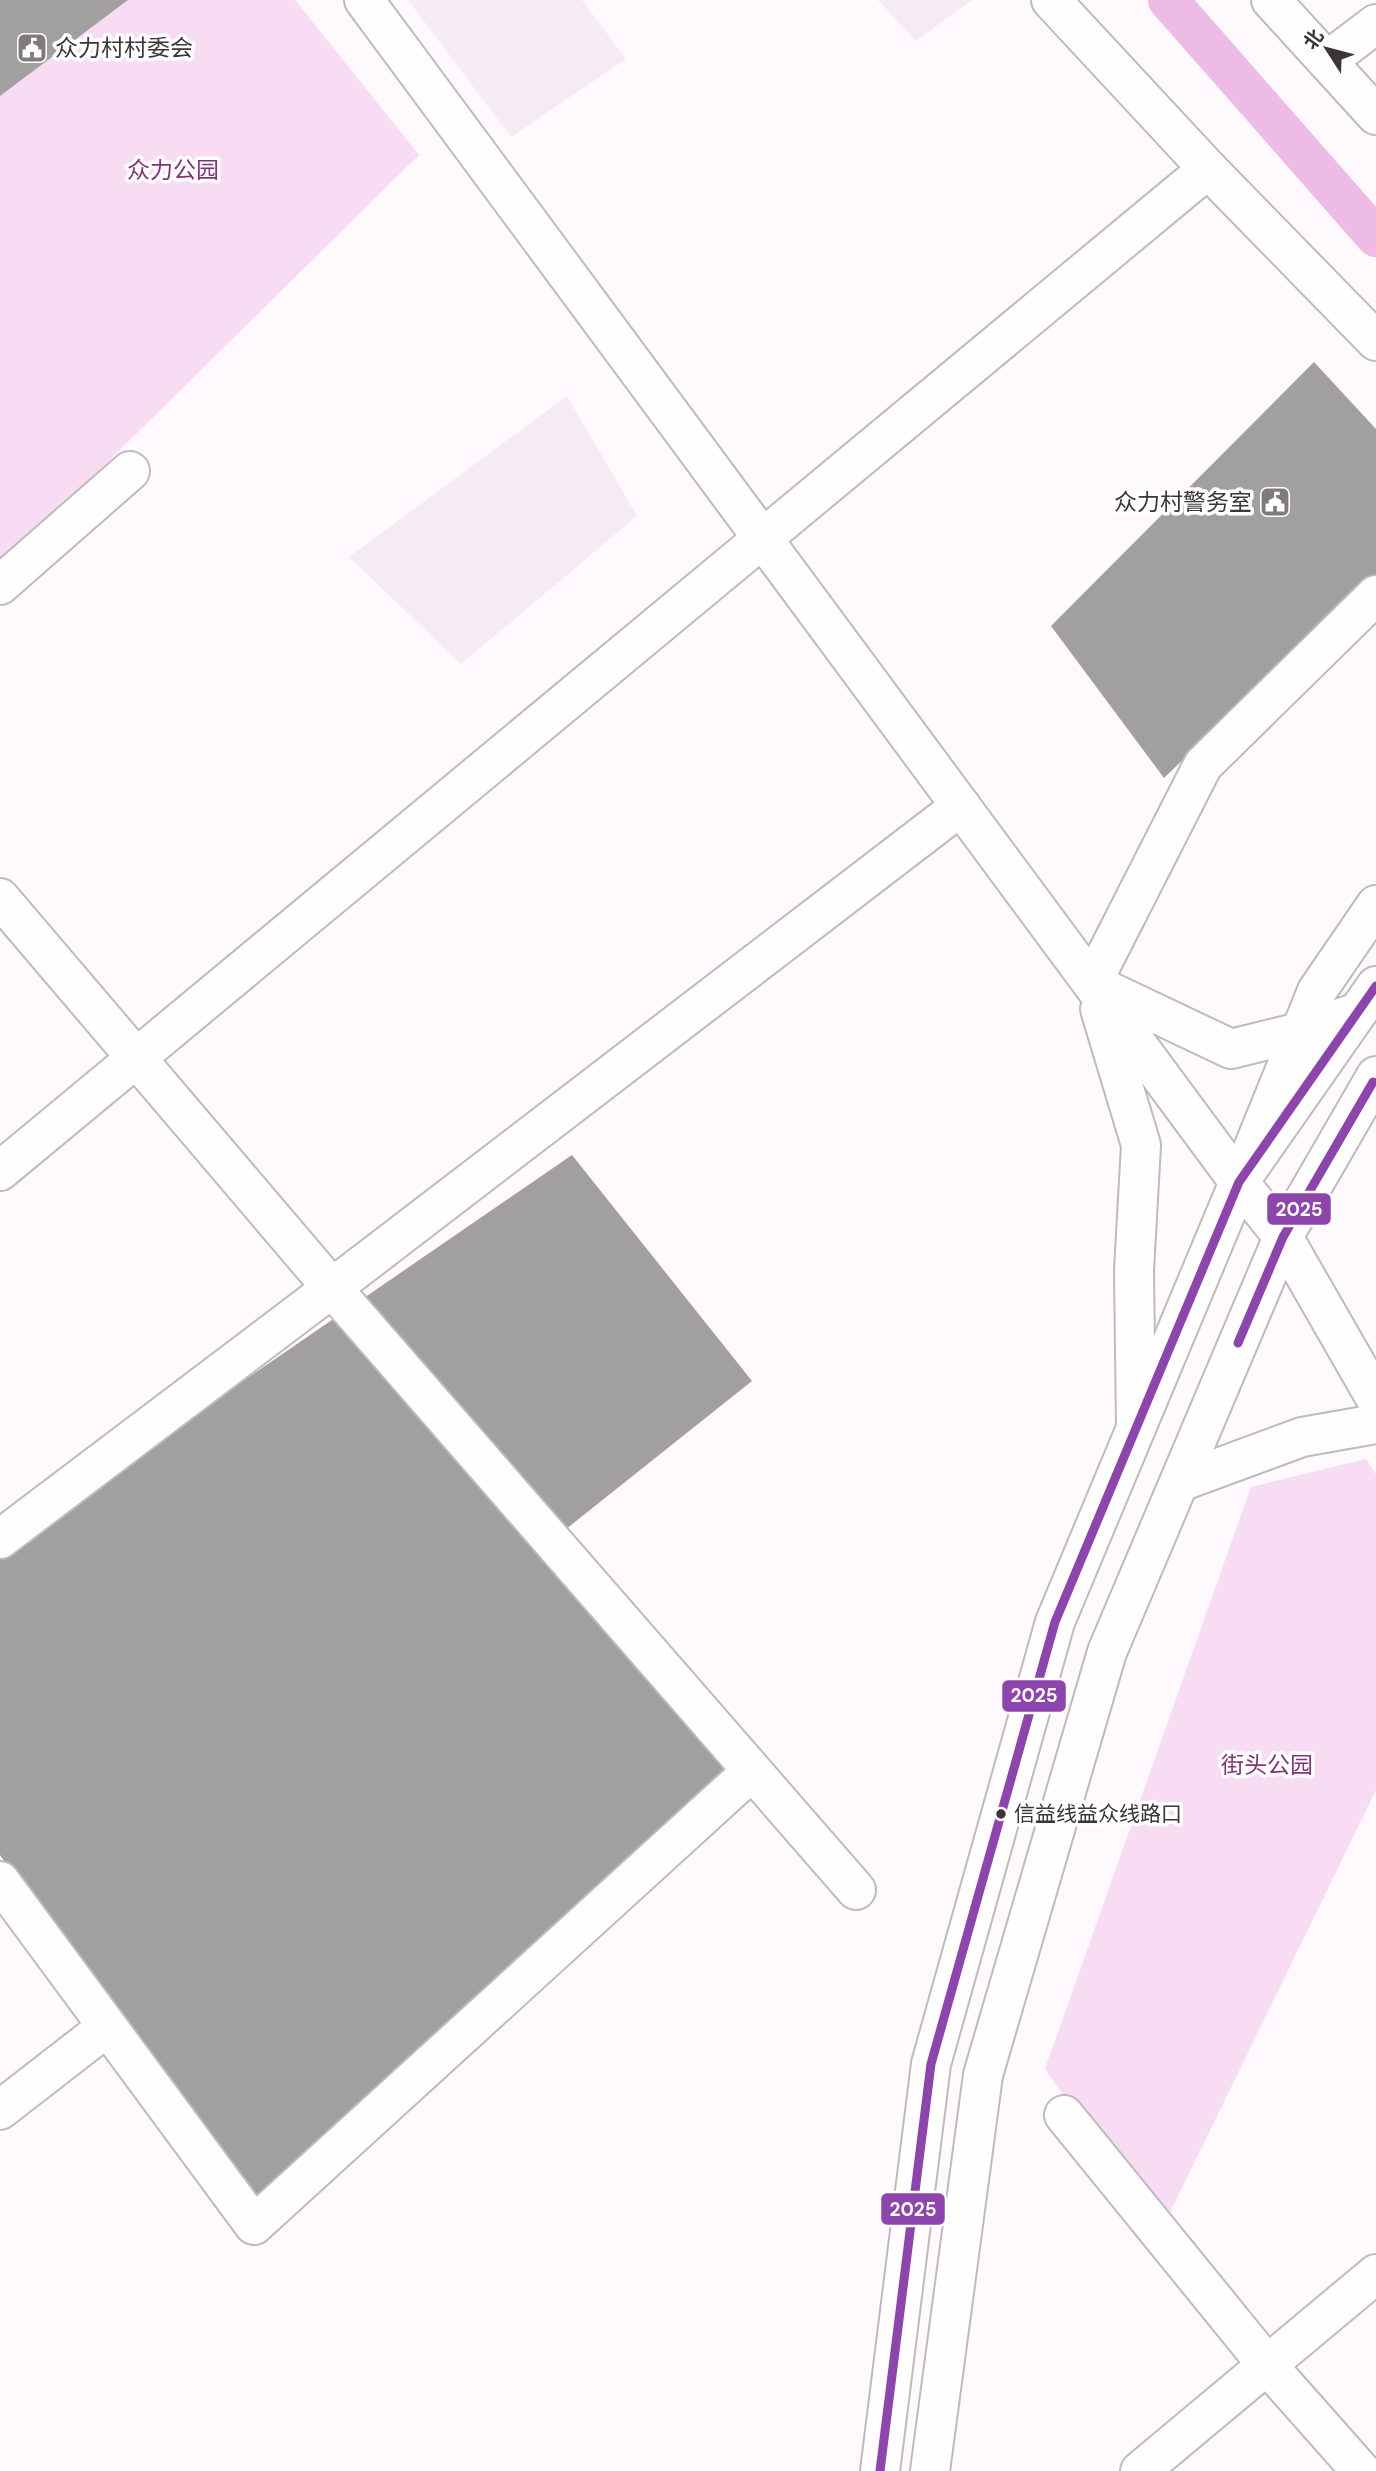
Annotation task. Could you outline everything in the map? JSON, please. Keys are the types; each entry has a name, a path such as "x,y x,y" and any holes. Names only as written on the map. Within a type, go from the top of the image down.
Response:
{"street":[{"path":"364,0 1239,1182 1283,1237 1376,1399"},
{"path":"1051,0 1208,169 1376,341"},
{"path":"1271,0 1376,115"},
{"path":"1327,61 1376,24"},
{"path":"0,1171 1208,169"},
{"path":"0,585 130,471"},
{"path":"1136,1428 1134,1270 1140,1144 1093,983 1203,765 1376,595"},
{"path":"0,1538 332,1288 961,806"},
{"path":"0,898 332,1288 856,1890"},
{"path":"880,2471 931,2064 1055,1622 1317,990 1376,905"},
{"path":"1093,983 1231,1049 1300,1032 1367,999"},
{"path":"1239,1182 1367,999"},
{"path":"930,2471 983,2075 1107,1652 1283,1237 1376,1076"},
{"path":"1180,1482 1301,1437 1376,1424"},
{"path":"0,1881 254,2225 752,1771"},
{"path":"0,2110 107,2027"},
{"path":"1064,2115 1268,2366 1361,2471"},
{"path":"1140,2471 1376,2274"}],"shaded area":[{"path":"408,0 582,0 626,59 511,137"},
{"path":"878,0 972,0 916,41"},
{"path":"567,396 637,516 461,664 349,557"}],"green space":[{"name":"众力公园","path":"128,0 295,0 419,155 0,568 0,96"},
{"name":"街头公园","path":"1366,1459 1376,1474 1376,1790 1160,2233 1045,2069 1251,1487"}],"building":[{"name":"众力村村委会","path":"0,0 128,0 0,96"},
{"name":"众力村警务室","path":"1314,362 1376,429 1376,574 1164,778 1051,626"},
{"path":"572,1155 752,1381 551,1541 752,1771 254,2225 0,1855 0,1548"}],"waterway":[{"path":"1168,0 1376,237"}],"transit line":[{"name":"2025","path":"880,2471 931,2064 1055,1622 1239,1182 1376,986"},
{"name":"2025","path":"1238,1343 1283,1237 1373,1082"}],"place":[{"name":"众力村村委会","path":"32,48"},
{"name":"众力村警务室","path":"1275,502"},
{"name":"信益线益众线路口","path":"1001,1814"}]}
